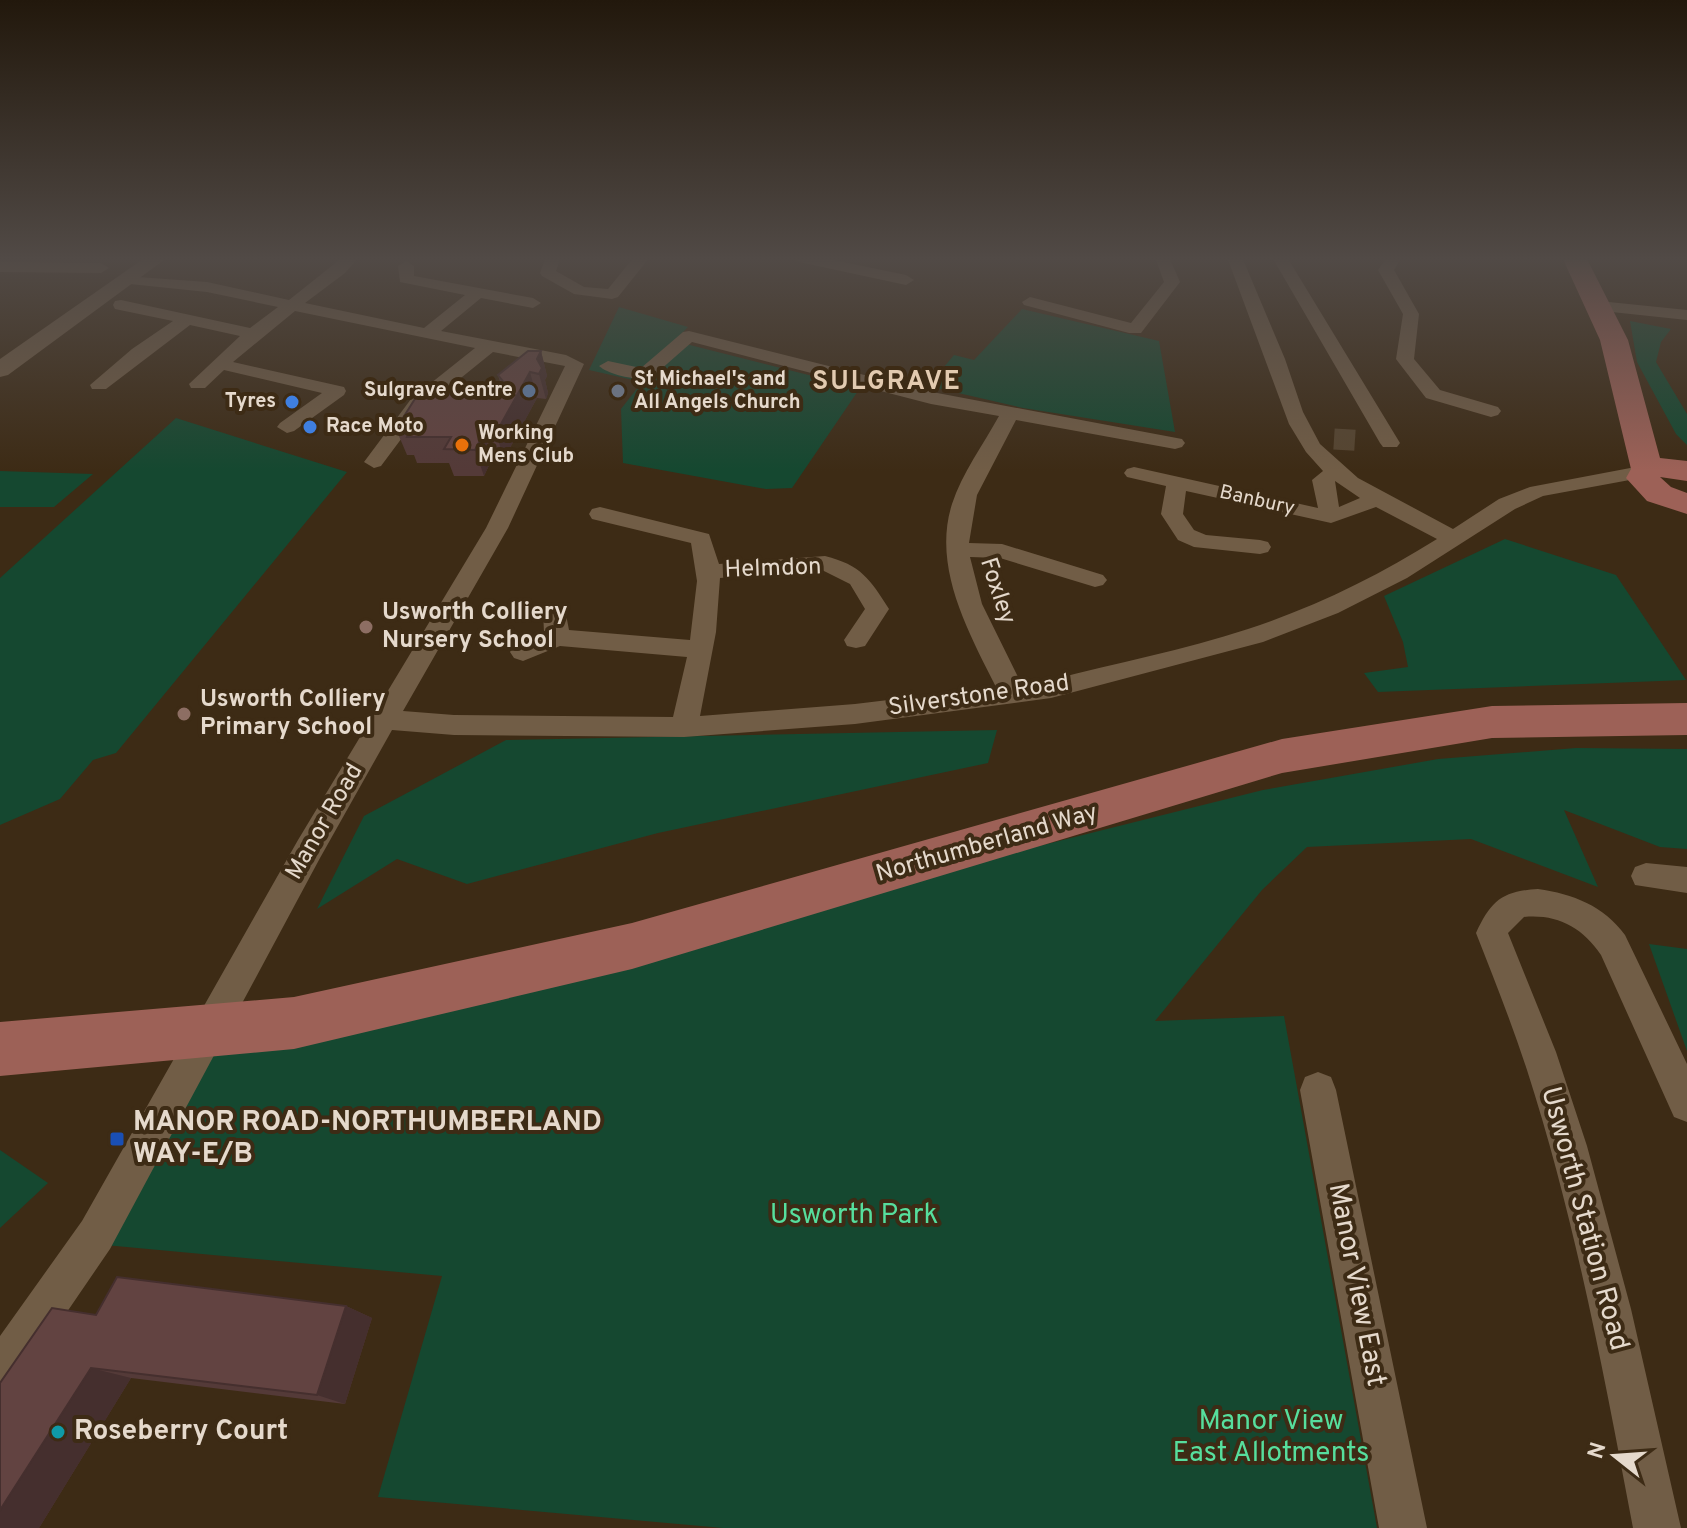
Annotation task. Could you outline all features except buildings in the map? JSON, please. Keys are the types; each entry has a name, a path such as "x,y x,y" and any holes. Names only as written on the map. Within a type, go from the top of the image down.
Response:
{"main road":[{"path":"1609,328 1637,427 1669,487"},
{"name":"Northumberland Way","path":"0,1049 120,1041 294,1023 632,946 1282,756 1492,722 1687,719"}],"street":[{"path":"0,370 60,328"},
{"path":"99,385 174,328"},
{"path":"223,328 253,334"},
{"path":"198,384 261,328"},
{"name":"Manor Road","path":"0,1373 96,1235 191,1058 497,528 575,364 400,328"},
{"path":"427,334 434,328"},
{"path":"1263,328 1297,423 1324,461 1377,498 1453,538"},
{"path":"1322,328 1390,443 1365,441"},
{"path":"1409,328 1405,359 1433,394 1491,411"},
{"path":"608,366 645,374 689,336 931,398 1175,443"},
{"path":"374,462 418,403 490,345"},
{"path":"220,364 337,391 287,427"},
{"name":"Foxley","path":"1010,413 963,505 957,549 970,602 1013,694"},
{"path":"1305,436 1334,439"},
{"path":"1331,516 1322,480 1337,471"},
{"name":"Banbury","path":"1134,473 1255,503 1331,516 1353,511 1377,498"},
{"path":"1177,482 1172,514 1186,535 1202,542 1260,547"},
{"name":"Silverstone Road","path":"385,720 454,725 684,727 855,714 1051,689 1254,636 1329,607 1399,573 1507,504 1537,491 1579,485 1669,487"},
{"name":"Helmdon","path":"596,512 701,539 709,572 709,601 684,727"},
{"path":"957,549 1002,551 1095,580"},
{"name":"Helmdon","path":"709,572 825,563 858,579 877,609 856,640"},
{"path":"555,610 557,637"},
{"path":"523,652 557,637 699,649"},
{"path":"1646,876 1687,880"},
{"name":"Usworth Station Road","path":"1657,1528 1628,1387 1573,1161 1547,1077 1492,933 1497,917 1509,907 1529,902 1571,909 1599,926 1613,945 1687,1104"},
{"name":"Manor View East","path":"1318,1090 1403,1528"}],"green space":[{"path":"609,328 687,328 674,341 860,388 792,488 766,489 623,463 621,409 642,382 589,370"},
{"path":"1004,328 1105,328 1159,341 1175,432 1023,408 928,386 954,355 974,360"},
{"path":"1631,328 1671,329 1661,342 1656,362 1687,414 1687,445 1676,434 1637,362"},
{"path":"176,418 347,472 116,753 93,760 60,799 0,825 0,578"},
{"path":"0,471 93,474 54,507 0,507"},
{"path":"1505,539 1616,575 1686,680 1378,692 1364,673 1408,667 1403,642 1384,596"},
{"path":"997,730 988,763 658,833 467,884 397,859 317,909 364,816 506,740"},
{"name":"Usworth Park","path":"1576,748 1687,749 1687,849 1660,847 1564,810 1598,887 1471,839 1307,847 1262,890 1155,1021 1284,1016 1377,1528 723,1528 378,1497 442,1276 105,1245 191,1058 1263,790 1438,759"},
{"path":"1649,944 1687,949 1687,1051"},
{"path":"0,1150 48,1183 0,1228"}],"tunnel":[{"path":"1334,439 1365,441"}],"place":[{"name":"Sulgrave Centre","path":"529,391"},
{"name":"St Michael's and All Angels Church","path":"618,391"},
{"name":"Tyres","path":"292,402"},
{"name":"Race Moto","path":"310,427"},
{"name":"Working Mens Club","path":"462,445"},
{"name":"Usworth Colliery Nursery School","path":"366,627"},
{"name":"Usworth Colliery Primary School","path":"184,714"},
{"name":"MANOR ROAD-NORTHUMBERLAND WAY-E/B","path":"117,1139"},
{"name":"Roseberry Court","path":"58,1432"}],"district":[{"name":"SULGRAVE","path":"887,382"}],"park label":[{"name":"Manor View East Allotments","path":"1271,1438"}]}
